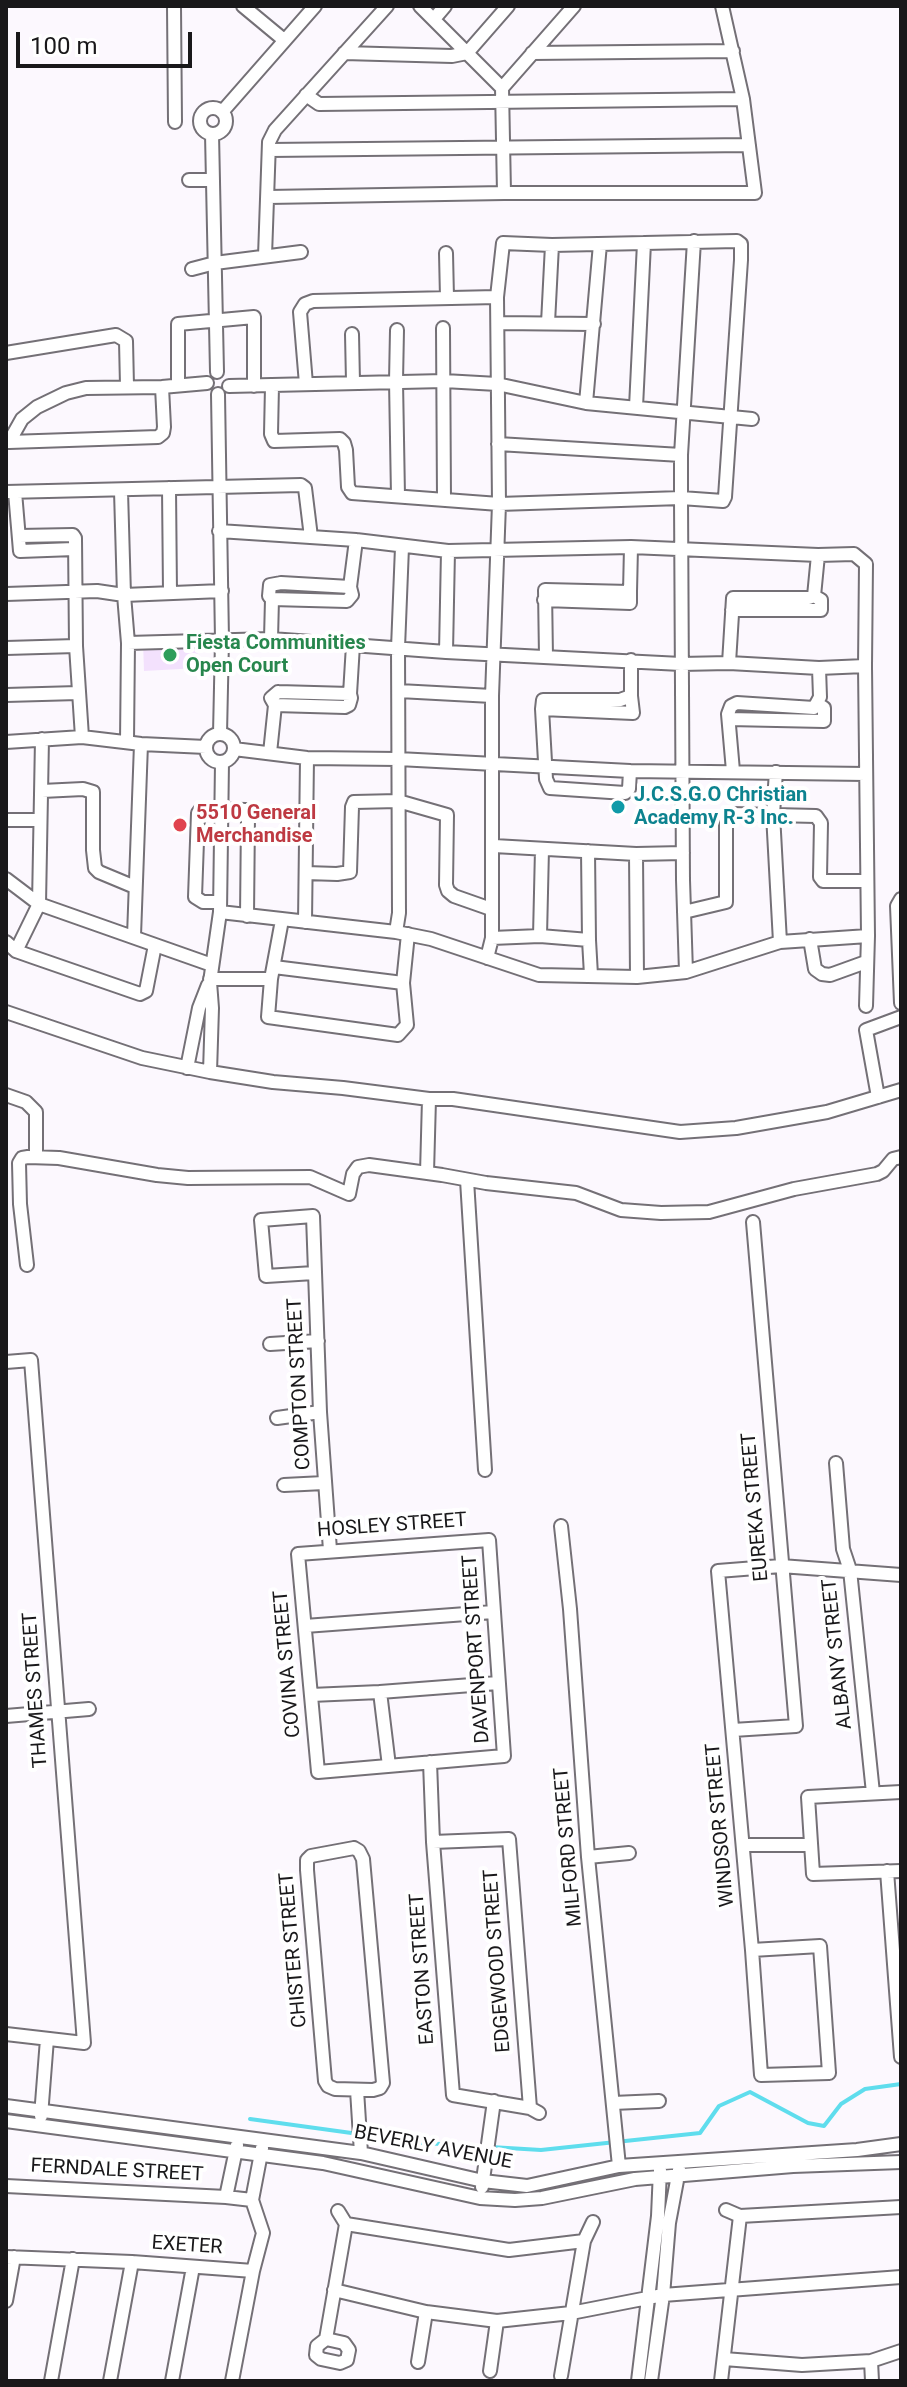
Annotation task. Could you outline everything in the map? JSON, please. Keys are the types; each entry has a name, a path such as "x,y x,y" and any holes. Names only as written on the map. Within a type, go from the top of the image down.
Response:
{"street":[{"path":"174,6 187,121"},
{"path":"243,6 284,40"},
{"path":"222,112 315,6"},
{"path":"265,256 269,142 275,130 387,6"},
{"path":"420,6 467,53 502,95 504,193"},
{"path":"434,19 445,6"},
{"path":"344,53 452,56 467,53 508,6"},
{"path":"502,95 532,53 574,6"},
{"path":"268,197 755,193 743,99 722,6"},
{"path":"532,53 733,51"},
{"path":"306,95 319,104 502,95 743,99"},
{"path":"187,121 210,108 222,112"},
{"path":"187,121 212,134 221,132 226,124 222,112"},
{"path":"212,134 217,372"},
{"path":"269,150 749,145"},
{"path":"189,180 213,180"},
{"path":"686,972 681,455 694,241"},
{"path":"272,386 271,434 274,441 340,439 346,450 348,487 352,493 499,504 681,498 723,501 726,494 741,244 737,241 552,245 503,243 497,297 499,504 492,696 494,846 492,938 487,958"},
{"path":"636,407 644,243"},
{"path":"586,403 600,244"},
{"path":"548,323 552,245"},
{"path":"192,269 301,252"},
{"path":"446,253 447,298"},
{"path":"306,384 300,312 305,304 313,301 497,297"},
{"path":"178,385 173,325 254,317 254,386"},
{"path":"499,323 594,324"},
{"path":"443,328 444,500"},
{"path":"397,330 398,496"},
{"path":"352,334 353,382"},
{"path":"6,353 116,335 126,341 127,386"},
{"path":"217,372 209,376 209,390 353,382 444,381 497,384 586,403 752,419"},
{"path":"217,372 228,377 224,390 218,486 222,591 220,734"},
{"path":"8,442 22,419 37,407 86,388 207,383"},
{"path":"8,442 158,437 164,427 162,387"},
{"path":"498,444 681,455"},
{"path":"74,549 20,551 11,492 301,485 305,488 311,537"},
{"path":"169,488 170,593"},
{"path":"121,491 134,743 134,936"},
{"path":"219,531 356,540 448,551 631,547 854,554 866,564 866,1006"},
{"path":"19,536 73,535 82,737"},
{"path":"271,639 272,599 268,589 273,584 350,587 356,540"},
{"path":"282,920 268,1017 398,1035 407,1025 399,913 398,648 402,547"},
{"path":"546,657 545,590 630,603 631,547"},
{"path":"446,652 448,551"},
{"path":"729,663 733,598 814,596 818,555"},
{"path":"6,594 97,591 124,595 222,591"},
{"path":"128,643 271,639 681,664 819,668 865,666"},
{"path":"270,753 275,705 345,707 350,703 353,645"},
{"path":"6,648 76,646"},
{"path":"630,771 629,789 625,793 550,788 546,779 542,709 543,700 620,700 631,696 631,660"},
{"path":"733,771 731,706 737,703 814,708 820,697 819,668"},
{"path":"399,691 492,696"},
{"path":"6,695 78,693"},
{"path":"220,734 229,737 234,749 231,757 222,762 211,758 206,747 213,736 220,734"},
{"path":"6,742 82,737 206,747"},
{"path":"42,739 39,904 11,946 140,994 146,991 155,945"},
{"path":"234,749 307,758 398,759 630,771 866,774"},
{"path":"305,922 307,758"},
{"path":"210,1072 210,980 220,907 222,762"},
{"path":"776,772 773,814 780,942"},
{"path":"42,791 83,789 93,792 95,868 135,887"},
{"path":"306,873 350,872 354,802 398,801 447,815 448,891 491,909"},
{"path":"247,916 246,810 201,809 198,813 195,897 203,902 247,916 431,939 539,975 637,977 686,972 780,942 868,936"},
{"path":"684,912 726,902 727,815 816,816 821,823 820,877 823,881 867,881"},
{"path":"6,820 40,820"},
{"path":"494,846 636,854 683,853"},
{"path":"540,936 542,849"},
{"path":"588,851 591,975"},
{"path":"636,854 637,977"},
{"path":"6,879 39,904 212,965"},
{"path":"901,899 897,906 901,1003"},
{"path":"492,938 540,936 589,940"},
{"path":"810,939 815,969 822,974 830,975 866,962"},
{"path":"210,980 272,973 403,983"},
{"path":"187,1068 199,1008 210,980"},
{"path":"6,1012 142,1058 187,1068 273,1082 453,1099 680,1132 736,1128 827,1112 901,1090"},
{"path":"878,1097 866,1030 901,1017"},
{"path":"6,1095 26,1102 36,1112 36,1156"},
{"path":"427,1173 429,1099"},
{"path":"27,1265 19,1163 22,1158 36,1156 188,1178 310,1177 349,1194 353,1174 358,1167 369,1165 576,1193 621,1210 661,1213 709,1212 794,1189 877,1174 893,1159 901,1157"},
{"path":"467,1180 485,1470"},
{"name":"COMPTON STREET","path":"314,1273 266,1276 261,1220 313,1216 320,1412 330,1550"},
{"name":"EUREKA STREET","path":"733,1730 796,1726 753,1222"},
{"path":"270,1344 318,1341"},
{"name":"THAMES STREET","path":"6,1362 31,1360 84,2043 47,2039"},
{"path":"277,1418 320,1412"},
{"name":"ALBANY STREET","path":"836,1463 843,1549 850,1570 873,1793"},
{"path":"284,1485 324,1483"},
{"name":"MILFORD STREET","path":"561,1526 588,1857 619,2166"},
{"name":"HOSLEY STREET","path":"298,1554 489,1540"},
{"name":"DAVENPORT STREET","path":"430,1762 504,1756 489,1540"},
{"name":"COVINA STREET","path":"298,1554 318,1772 389,1766"},
{"path":"781,1566 901,1575"},
{"name":"WINDSOR STREET","path":"752,1950 820,1946 829,2073 761,2075 718,1571 781,1566"},
{"path":"305,1626 493,1612"},
{"path":"311,1695 498,1683"},
{"path":"380,1692 389,1766 430,1762"},
{"path":"6,1716 89,1709"},
{"name":"EASTON STREET","path":"430,1762 450,2096 534,2110"},
{"path":"901,1792 808,1797 813,1874 901,1871"},
{"name":"EDGEWOOD STREET","path":"433,1842 509,1839 534,2110"},
{"path":"743,1845 810,1845"},
{"name":"CHISTER STREET","path":"354,1848 363,1859 383,2083 377,2089 357,2090 335,2089 325,2081 307,1865 311,1856 354,1848"},
{"path":"588,1857 629,1853"},
{"path":"887,1871 901,2057"},
{"path":"6,2034 47,2039 41,2125"},
{"path":"357,2090 361,2148"},
{"path":"480,2198 494,2101"},
{"path":"613,2103 659,2101"},
{"name":"BEVERLY AVENUE","path":"6,2106 41,2109 238,2144 260,2154 323,2163 480,2198 515,2200 659,2177 724,2157 857,2150 901,2144"},
{"name":"BEVERLY AVENUE","path":"6,2121 238,2144 263,2141 361,2148 483,2181 527,2186 619,2166 660,2162 680,2169 901,2162"},
{"path":"232,2381 263,2233 252,2200 263,2141"},
{"name":"FERNDALE STREET","path":"226,2197 238,2144"},
{"path":"638,2381 658,2216 660,2162"},
{"path":"651,2381 669,2223 680,2169"},
{"name":"FERNDALE STREET","path":"6,2186 252,2200"},
{"path":"726,2210 740,2216 901,2207"},
{"path":"326,2339 346,2224 338,2211"},
{"path":"721,2381 740,2216"},
{"path":"561,2376 584,2241 593,2222"},
{"path":"346,2224 509,2250 584,2241"},
{"path":"6,2301 10,2257"},
{"name":"EXETER","path":"10,2257 253,2271"},
{"path":"51,2381 73,2259"},
{"path":"110,2381 132,2262"},
{"path":"172,2381 193,2267"},
{"path":"334,2290 426,2312 497,2321 571,2313 663,2295 901,2277"},
{"path":"418,2362 426,2312"},
{"path":"490,2371 497,2321"},
{"path":"724,2359 802,2365 871,2361 901,2351"},
{"path":"871,2361 872,2381"},
{"path":"802,2365 803,2381"}],"shaded area":[{"name":"Fiesta Communities Open Court","path":"197,639 198,668 144,671 143,642"}],"waterway":[{"path":"250,2119 424,2143 541,2150 700,2133 719,2106 750,2092 808,2123 824,2126 841,2104 865,2089 901,2084"}],"place":[{"name":"Fiesta Communities Open Court","path":"170,655"},
{"name":"J.C.S.G.O Christian Academy R-3 Inc.","path":"618,807"},
{"name":"5510 General Merchandise","path":"180,825"}]}
